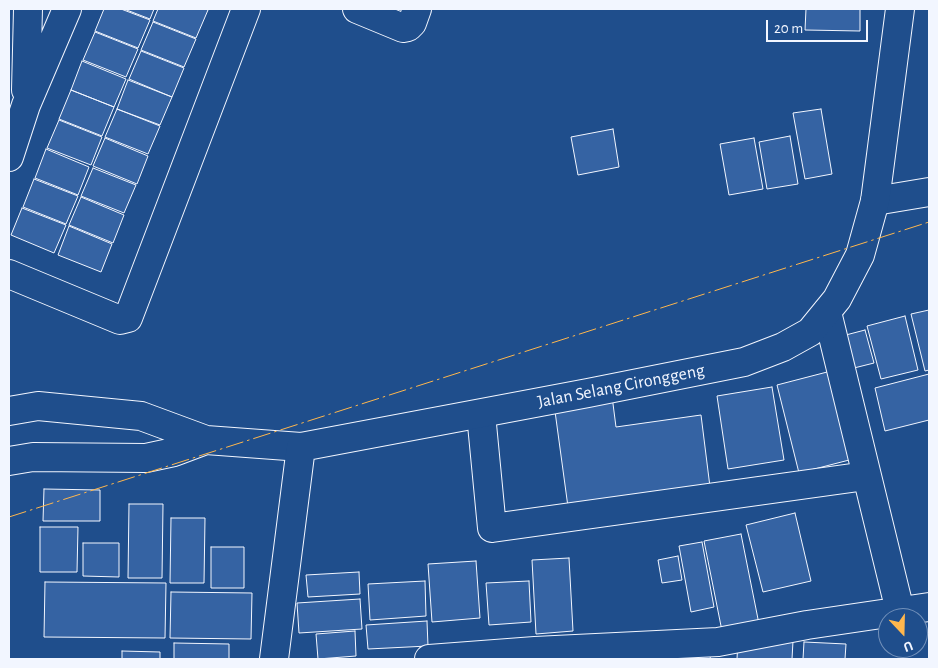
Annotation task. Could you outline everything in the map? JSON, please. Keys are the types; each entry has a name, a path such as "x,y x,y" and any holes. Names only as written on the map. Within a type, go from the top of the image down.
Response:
{"street":[{"path":"26,105 28,9"},
{"path":"9,157 26,105 67,9"},
{"path":"9,274 120,320 128,318 246,9"},
{"path":"357,9 403,28 408,27 412,23 417,9"},
{"name":"Jalan Selang Cironggeng","path":"206,440 301,446 481,414 744,362 783,347 810,332 837,299 860,255 875,201 900,9"},
{"path":"875,201 929,192"},
{"path":"827,312 899,608"},
{"path":"9,411 38,406 141,416 206,440"},
{"path":"481,414 492,528 866,476"},
{"path":"9,461 33,457 146,458 174,452 206,440"},
{"path":"274,659 301,446"},
{"path":"429,659 535,651 718,642 807,625 878,614"}],"building":[{"path":"104,9 121,9 150,20 138,48 95,31"},
{"path":"124,9 154,9 150,19"},
{"path":"158,9 208,10 196,38 153,21"},
{"path":"806,9 860,9 860,31 805,30"},
{"path":"153,22 196,39 184,67 141,50"},
{"path":"95,32 138,49 126,77 83,60"},
{"path":"141,51 184,68 172,97 129,79"},
{"path":"82,61 126,79 114,107 71,90"},
{"path":"128,80 172,97 160,125 117,109"},
{"path":"71,90 114,107 102,136 59,119"},
{"path":"117,109 160,126 148,154 105,137"},
{"path":"821,109 832,174 805,179 793,113"},
{"path":"59,120 102,137 91,165 47,148"},
{"path":"613,129 619,167 578,175 571,137"},
{"path":"790,136 798,184 767,189 759,142"},
{"path":"105,138 148,156 137,184 93,166"},
{"path":"754,138 763,189 729,195 720,144"},
{"path":"46,149 89,167 78,195 35,178"},
{"path":"93,168 136,185 124,213 81,196"},
{"path":"34,179 78,196 66,224 23,207"},
{"path":"81,197 124,215 113,243 69,225"},
{"path":"22,208 66,225 54,253 11,235"},
{"path":"69,226 112,244 101,272 58,255"},
{"path":"929,310 929,370 925,371 911,314"},
{"path":"905,316 918,370 881,379 867,326"},
{"path":"865,330 874,363 850,369 842,336"},
{"path":"831,371 853,459 799,473 777,385"},
{"path":"929,374 929,420 885,431 875,388"},
{"path":"772,387 784,460 728,469 717,396"},
{"path":"612,396 616,427 701,415 710,487 568,507 554,404"},
{"path":"44,489 100,490 100,521 43,521"},
{"path":"129,504 163,504 162,578 128,578"},
{"path":"795,513 811,581 763,592 746,525"},
{"path":"171,518 205,518 204,583 170,583"},
{"path":"40,527 78,527 77,572 40,572"},
{"path":"741,534 760,629 723,636 704,541"},
{"path":"702,542 714,607 691,612 679,546"},
{"path":"83,543 119,543 119,577 83,576"},
{"path":"211,547 244,547 244,588 211,588"},
{"path":"678,556 682,580 662,583 658,560"},
{"path":"569,558 573,631 536,634 532,560"},
{"path":"476,561 480,618 432,622 428,564"},
{"path":"359,572 360,594 308,597 306,575"},
{"path":"425,581 426,616 370,620 368,584"},
{"path":"529,581 531,622 489,625 486,583"},
{"path":"45,582 166,583 165,638 44,637"},
{"path":"171,592 252,593 251,639 170,638"},
{"path":"360,599 362,629 299,633 297,603"},
{"path":"427,621 428,646 368,649 366,625"},
{"path":"355,631 356,656 318,659 316,634"},
{"path":"738,640 793,641 792,659 737,659"},
{"path":"804,642 846,644 845,659 803,659"},
{"path":"174,643 229,644 229,659 174,659"},
{"path":"659,650 711,652 710,659 658,659"},
{"path":"122,651 160,652 160,659 122,659"}],"power":[{"path":"9,517 929,222"}]}
